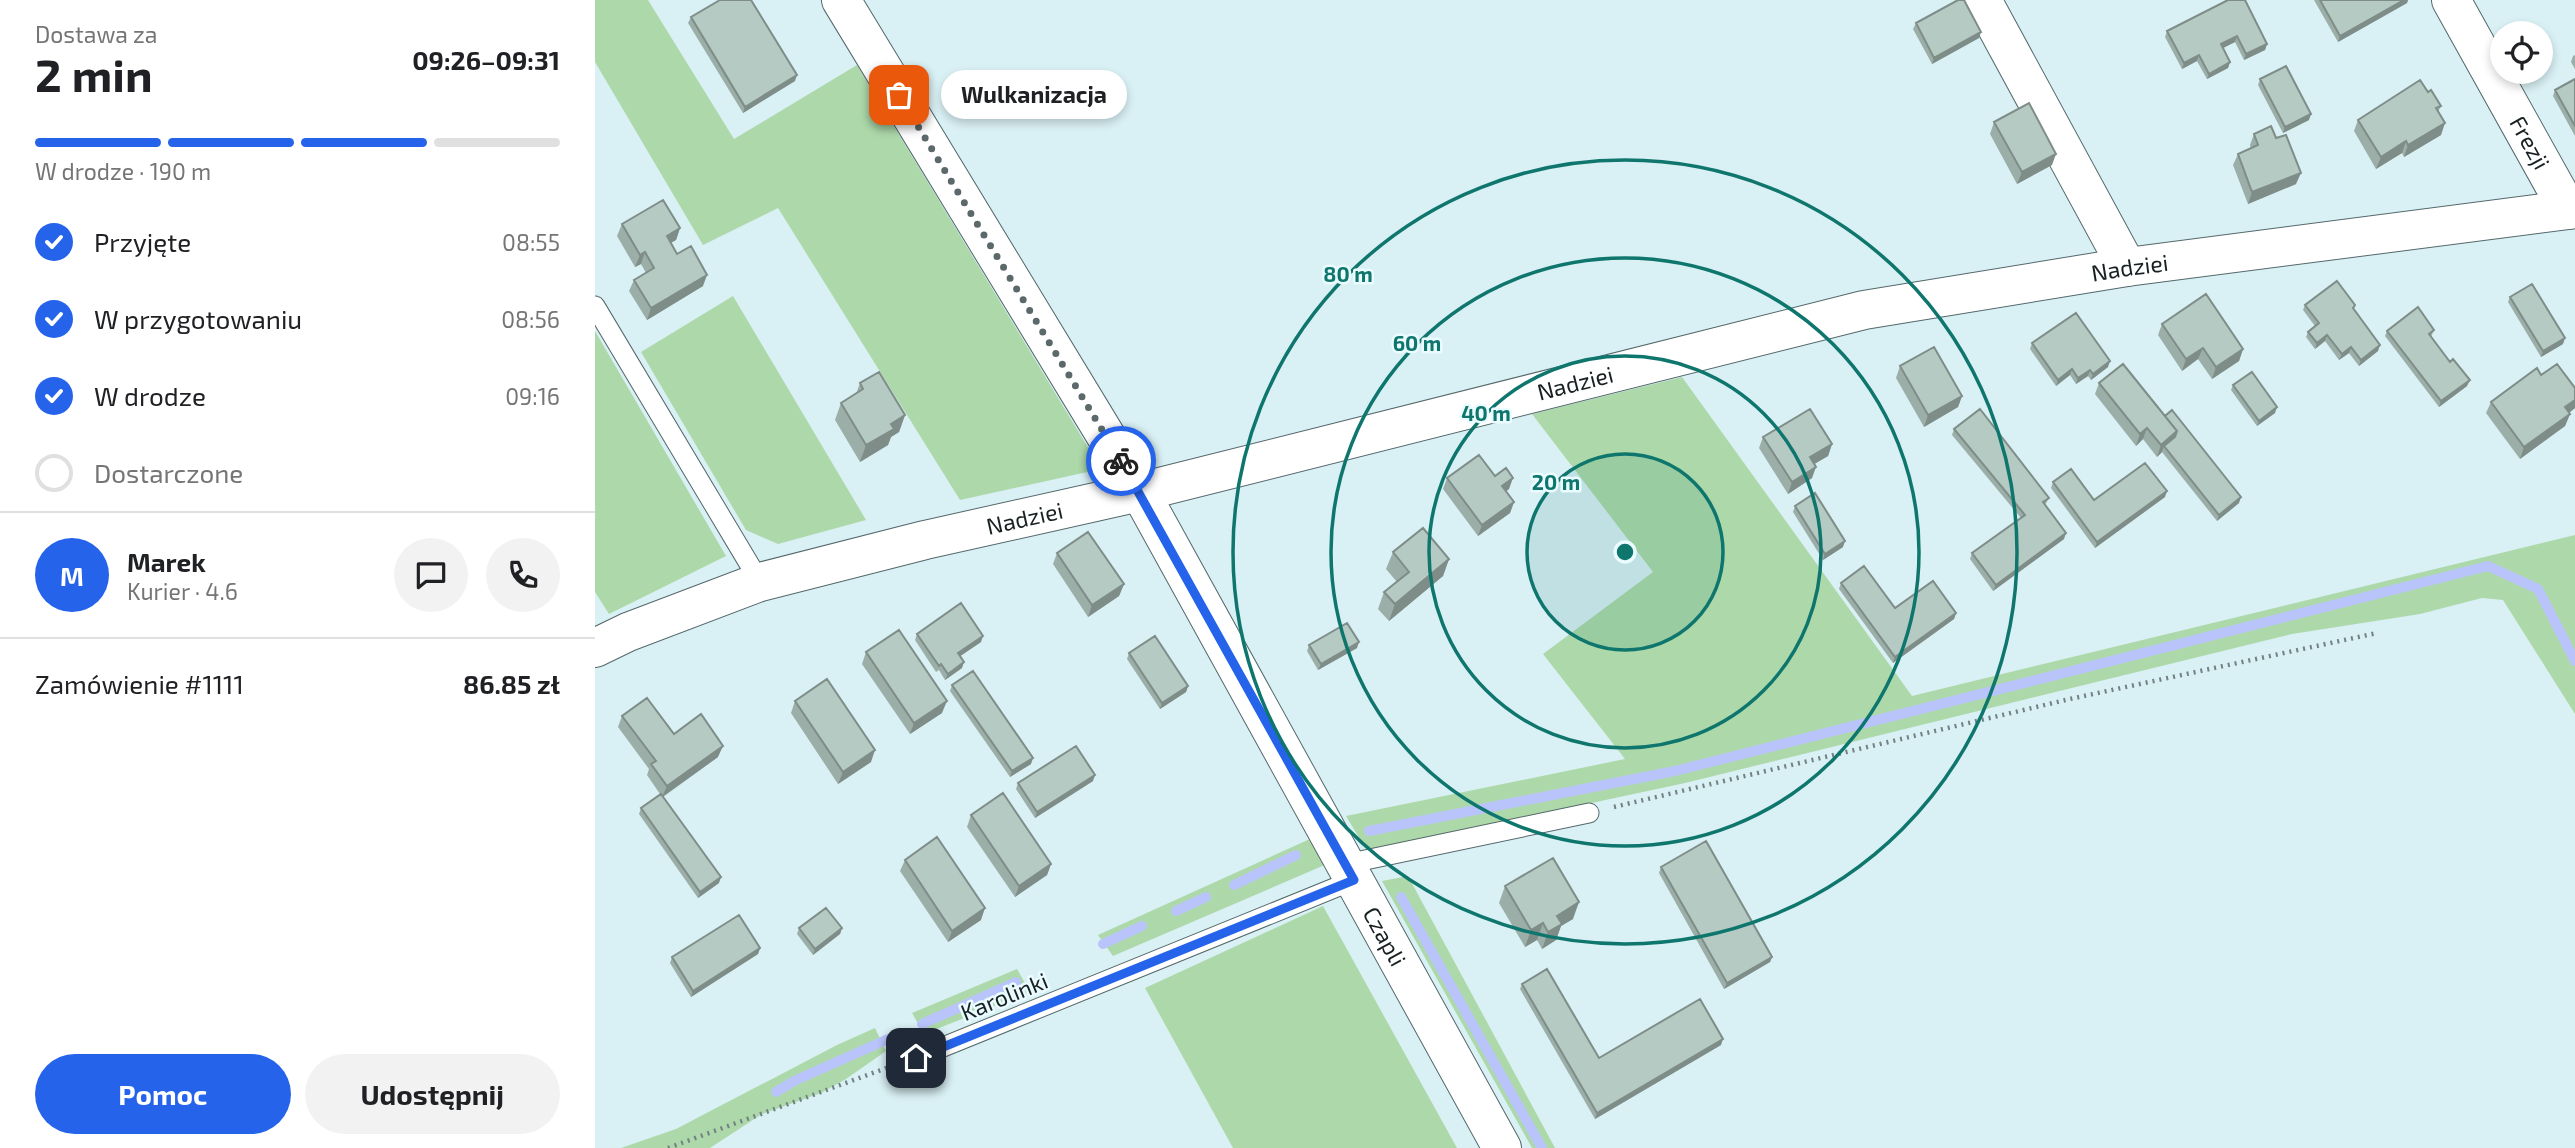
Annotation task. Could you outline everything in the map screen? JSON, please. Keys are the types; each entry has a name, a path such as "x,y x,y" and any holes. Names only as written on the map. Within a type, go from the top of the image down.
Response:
{"street":[{"name":"Czapli","path":"841,0 1140,492 1502,1148"},
{"path":"1982,0 2127,267"},
{"name":"Frezji","path":"2451,0 2571,210"},
{"name":"Nadziei","path":"595,648 628,632 760,582 925,540 1140,492 1864,310 2127,267 2571,210"}],"lane":[{"path":"595,306 760,582"},
{"name":"Karolinki","path":"916,1058 1350,872 1589,813"}],"path":[{"path":"1589,813 2070,699 2377,633"},
{"path":"668,1148 916,1058"}],"green space":[{"path":"595,0 648,0 734,139 857,65 1101,469 960,500 778,208 703,245 595,62"},
{"path":"733,296 866,520 778,544 746,530 641,352"},
{"path":"595,331 726,556 609,614 595,592"},
{"path":"1682,377 1912,696 2575,535 2575,714 2503,600 2482,598 2420,614 2292,634 1685,783 1367,851 1346,816 1625,759 1543,654 1653,572 1532,414"},
{"path":"1310,839 1327,864 1113,956 1098,935"},
{"path":"1408,876 1555,1148 1532,1148 1382,881"},
{"path":"1323,906 1457,1148 1233,1148 1145,988"},
{"path":"1017,969 1030,992 924,1034 912,1013"},
{"path":"875,1028 886,1051 821,1093 762,1114 710,1148 621,1148 676,1129"}],"building":[{"path":"720,0 751,0 797,75 745,107 691,17"},
{"path":"1958,0 1964,0 1981,32 1934,58 1916,23"},
{"path":"2228,0 2245,0 2267,44 2246,54 2237,36 2221,44 2230,62 2209,74 2199,55 2184,63 2167,31"},
{"path":"2320,0 2404,0 2340,36"},
{"path":"2286,66 2311,114 2285,127 2260,79"},
{"path":"2575,79 2575,126 2555,90"},
{"path":"2420,80 2428,92 2431,90 2441,106 2436,108 2445,123 2408,145 2406,141 2381,157 2358,120"},
{"path":"2029,103 2056,154 2022,172 1994,122"},
{"path":"2271,126 2276,138 2286,135 2301,173 2252,192 2238,154 2258,145 2254,134"},
{"path":"663,200 680,228 667,236 677,254 691,246 707,275 651,308 634,280 654,268 645,252 640,255 622,224"},
{"path":"2337,281 2380,345 2361,360 2351,347 2342,354 2327,335 2317,343 2308,332 2319,323 2305,305"},
{"path":"2532,284 2565,338 2543,351 2510,297"},
{"path":"2206,294 2243,349 2216,367 2203,348 2186,359 2162,324"},
{"path":"2418,307 2434,330 2429,334 2450,362 2453,359 2470,380 2441,401 2387,331"},
{"path":"2076,313 2110,361 2093,374 2090,370 2078,378 2072,369 2058,380 2032,343"},
{"path":"1934,347 1962,396 1928,415 1900,366"},
{"path":"2123,364 2177,431 2161,445 2147,428 2140,434 2099,383"},
{"path":"2557,364 2575,388 2575,400 2565,407 2570,414 2524,447 2491,402 2537,368 2541,375"},
{"path":"879,372 905,415 891,424 894,429 866,445 841,403 863,389 860,383"},
{"path":"2252,372 2277,407 2259,421 2233,385"},
{"path":"1810,409 1832,444 1810,457 1816,467 1792,482 1763,437"},
{"path":"1980,409 2049,498 2043,502 2066,533 1996,585 1972,553 2025,515 1954,429"},
{"path":"2172,410 2241,497 2219,515 2164,446 2175,437 2177,431 2165,416"},
{"path":"1479,455 1495,476 1506,468 1513,478 1502,486 1514,502 1482,525 1447,478"},
{"path":"2145,463 2167,491 2097,542 2053,482 2071,469 2094,500"},
{"path":"1815,493 1845,541 1825,554 1795,506"},
{"path":"1423,528 1449,559 1395,604 1384,592 1409,572 1393,552"},
{"path":"1088,532 1124,584 1092,605 1057,553"},
{"path":"1864,566 1895,608 1933,581 1956,613 1895,657 1841,583"},
{"path":"961,603 983,636 958,653 964,662 948,674 941,664 939,666 917,634"},
{"path":"1347,623 1359,642 1321,664 1309,645"},
{"path":"899,630 947,701 914,723 866,652"},
{"path":"1155,636 1188,686 1162,703 1129,653"},
{"path":"973,671 1033,758 1012,771 952,685"},
{"path":"827,679 875,750 843,772 795,701"},
{"path":"647,698 674,734 701,714 723,746 667,786 651,764 656,761 622,716"},
{"path":"1076,746 1095,775 1037,812 1018,783"},
{"path":"1003,793 1051,864 1019,886 971,815"},
{"path":"661,794 721,877 700,892 641,808"},
{"path":"937,837 985,908 952,931 905,860"},
{"path":"1706,841 1772,957 1727,983 1661,867"},
{"path":"1553,858 1579,902 1557,916 1562,924 1548,932 1543,923 1531,930 1505,886"},
{"path":"826,908 842,928 815,949 799,928"},
{"path":"739,915 760,948 693,991 672,957"},
{"path":"1547,969 1599,1058 1700,999 1723,1039 1597,1113 1522,984"}],"waterway":[{"path":"1369,831 1675,771 2488,566 2538,589 2575,661"},
{"path":"1234,885 1296,855"},
{"path":"1176,911 1206,897"},
{"path":"1401,897 1542,1148"},
{"path":"1103,944 1142,926"},
{"path":"922,1024 1016,982"},
{"path":"776,1092 794,1081 888,1039"}],"way so far":[{"path":"899,95 1121,461"}],"place":[{"name":"Wulkanizacja","path":"899,95"}],"route":[{"path":"916,1058 1354,880 1121,461"}]}
